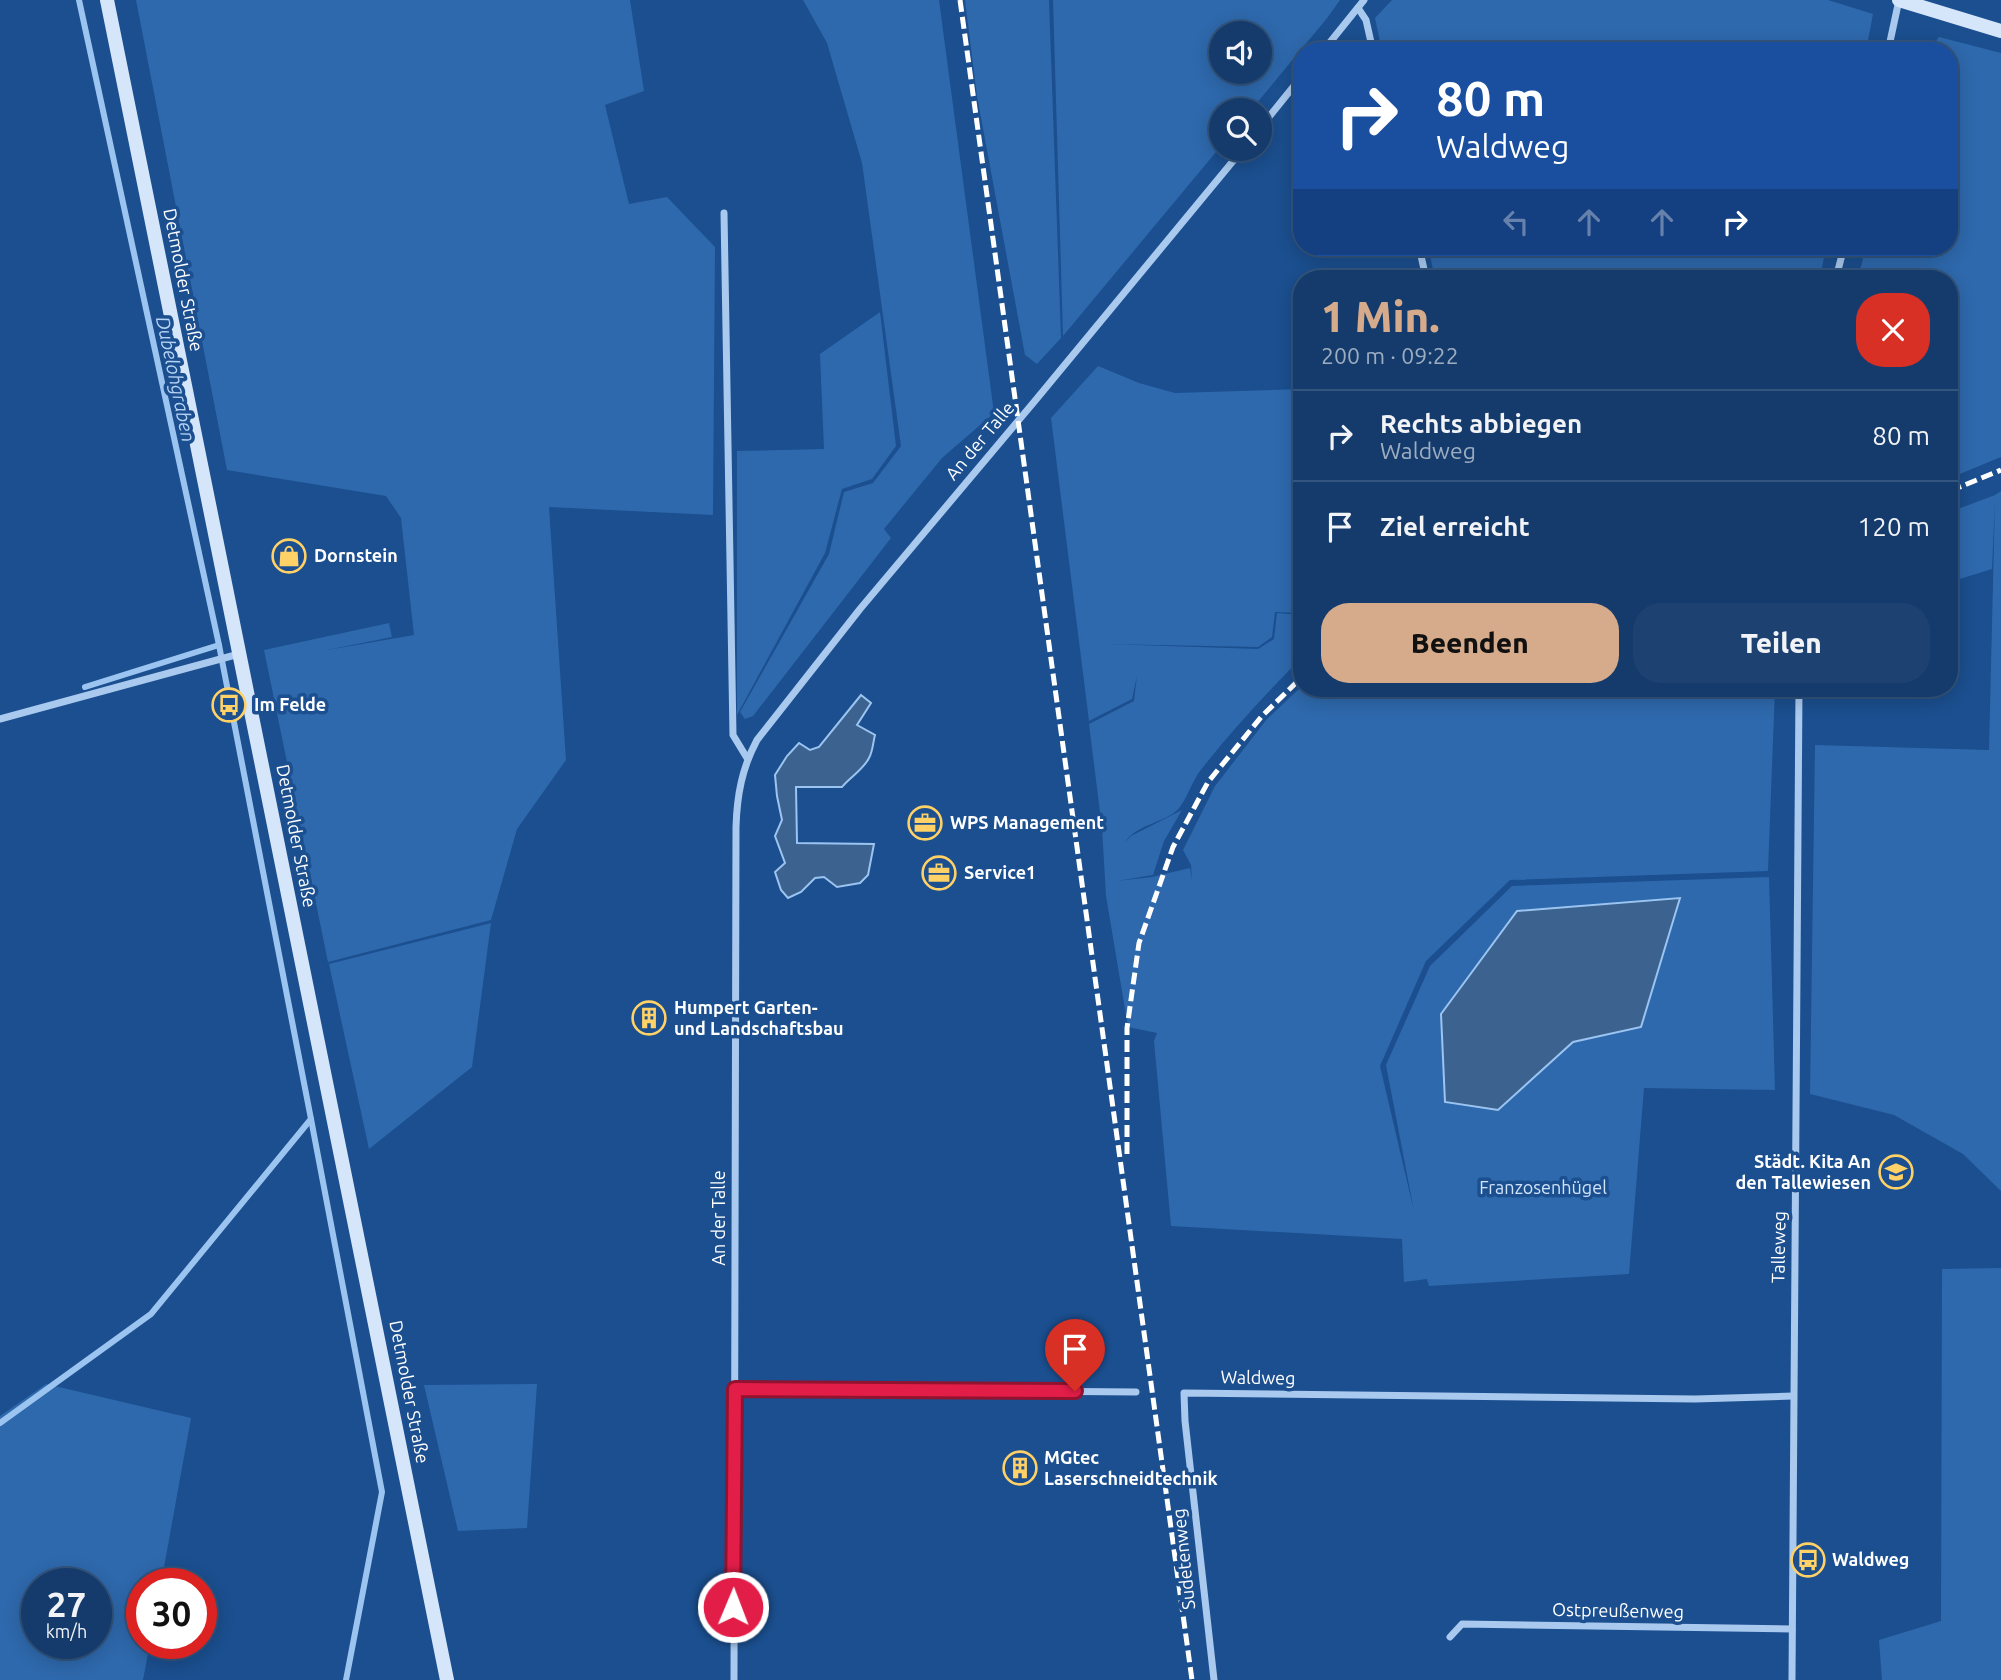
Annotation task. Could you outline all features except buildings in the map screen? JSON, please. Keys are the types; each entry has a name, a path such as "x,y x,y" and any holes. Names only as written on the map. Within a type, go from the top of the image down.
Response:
{"street":[{"name":"Detmolder Straße","path":"107,0 447,1680"},
{"path":"1330,42 1364,0"},
{"path":"1890,42 1899,0 2001,31"},
{"path":"1358,8 1366,20 1371,42"},
{"path":"1272,113 1293,87"},
{"name":"An der Talle","path":"734,1680 736,827 737,800 747,758 757,740 845,627 1233,161"},
{"path":"724,213 733,735 747,758"},
{"path":"0,719 239,654"},
{"name":"Talleweg","path":"1792,1680 1800,697"},
{"path":"735,1389 1136,1392"},
{"name":"Waldweg","path":"1184,1393 1695,1399 1793,1396"},
{"name":"Sudetenweg","path":"1184,1393 1214,1680"},
{"name":"Ostpreußenweg","path":"1450,1637 1462,1625 1792,1629"}],"green space":[{"path":"136,0 630,0 644,91 605,105 629,204 667,197 715,247 713,515 549,507 566,760 517,829 491,920 328,962 264,650 389,623 392,637 327,650 414,635 401,518 386,496 227,470"},
{"path":"803,0 939,0 994,413 942,458 884,529 891,538 753,716 745,719 740,712 829,554 844,492 873,483 901,446 862,163 827,43"},
{"path":"965,0 1049,0 1061,338 1037,364 1025,355 977,96"},
{"path":"1053,0 1340,0 1307,42 1293,42 1293,59 1261,98 1209,98 1209,160 1063,336"},
{"path":"1392,0 1828,0 1873,14 1868,42 1380,42 1375,18"},
{"path":"1939,37 2001,53 2001,457 1958,475 1958,270 1860,270 1864,256 1958,256 1958,42 1935,42"},
{"path":"1430,256 1824,256 1822,270 1433,270"},
{"path":"880,312 896,446 872,479 842,489 825,553 737,715 737,451 824,449 820,354"},
{"name":"Franzosenhügel","path":"1098,366 1139,383 1175,393 1293,389 1293,613 1275,612 1272,637 1258,647 1106,644 1258,649 1274,639 1277,613 1293,614 1293,666 1212,756 1197,775 1179,809 1142,828 1130,836 1125,842 1131,836 1182,810 1164,841 1153,875 1117,881 1152,877 1190,868 1192,881 1191,865 1183,850 1215,786 1267,719 1293,694 1293,697 1775,697 1768,871 1510,880 1426,961 1380,1066 1414,1211 1386,1065 1430,966 1512,886 1769,877 1775,1090 1644,1088 1629,1274 1429,1286 1427,1279 1404,1282 1402,1239 1171,1226 1154,1041 1157,1033 1128,1027 1106,896 1102,828 1089,724 1134,701 1137,676 1132,699 1089,721 1051,418","holes":["1679,898 1641,1027 1573,1042"]},
{"path":"2001,491 2001,1191 1963,1154 1894,1115 1810,1094 1815,745 1989,750 1995,500 1992,569 1958,580 1958,509"},
{"path":"491,923 472,1067 369,1149 329,964"},
{"path":"2001,1268 2001,1680 1882,1680 1879,1640 1941,1621 1942,1269"},
{"path":"46,1384 191,1418 164,1568 126,1568 126,1659 147,1659 143,1680 0,1680 0,1416"},
{"path":"537,1384 527,1528 458,1531 424,1385"}],"shaded area":[{"path":"861,695 871,703 857,725 875,735 870,755 842,787 796,787 797,843 874,844 868,875 860,883 837,887 824,877 815,878 801,892 788,898 781,890 775,872 785,863 775,836 782,820 775,775 799,743 810,750 819,747"},
{"path":"1680,898 1641,1027 1573,1042 1498,1110 1445,1102 1441,1014 1517,911"}],"waterway":[{"name":"Dubelohgraben","path":"0,1423 151,1314 311,1119 219,645 79,0"},
{"path":"85,687 219,645"},
{"path":"311,1119 382,1492 346,1680"}],"railway":[{"path":"960,0 1192,1680"},
{"path":"1958,488 2001,470"},
{"path":"1127,1154 1127,1028 1139,943 1173,847 1208,782 1262,716 1293,686"}],"place":[{"name":"Dornstein","path":"289,556"},
{"name":"Im Felde","path":"229,705"},
{"name":"WPS Management","path":"925,823"},
{"name":"Service1","path":"939,873"},
{"name":"Humpert Garten- und Landschaftsbau","path":"649,1018"},
{"name":"Städt. Kita An den Tallewiesen","path":"1896,1172"},
{"name":"MGtec Laserschneidtechnik","path":"1020,1468"},
{"name":"Waldweg","path":"1808,1560"}],"route":[{"path":"733,1607 735,1389 1075,1391"}]}
